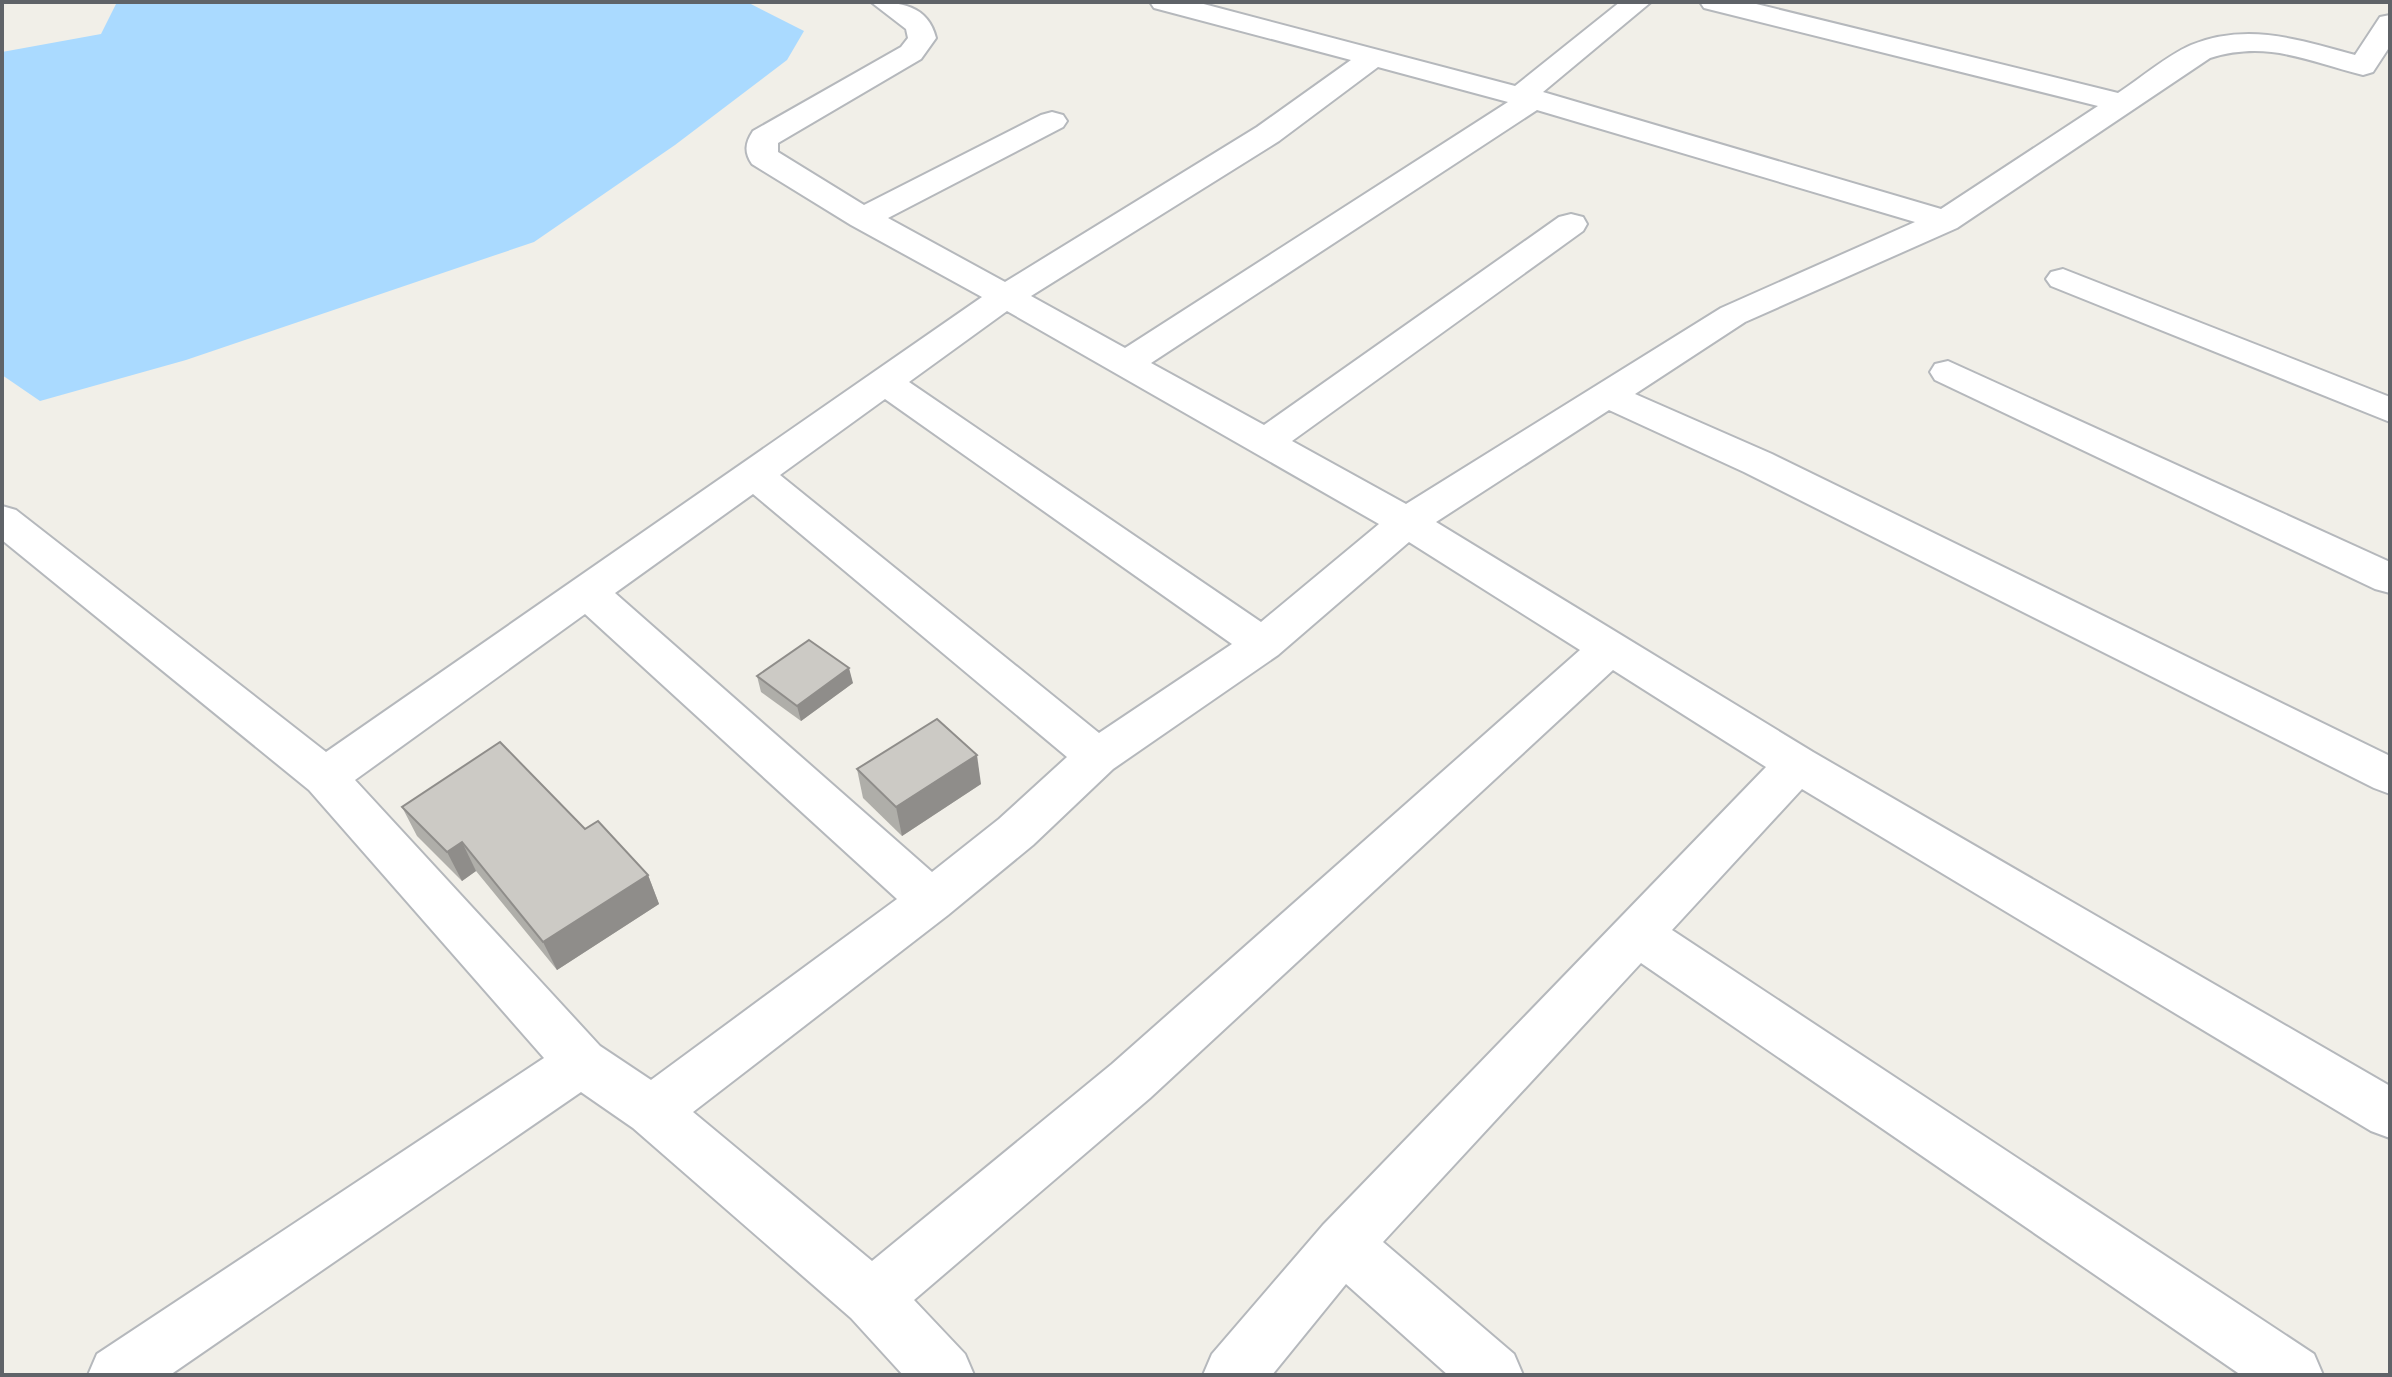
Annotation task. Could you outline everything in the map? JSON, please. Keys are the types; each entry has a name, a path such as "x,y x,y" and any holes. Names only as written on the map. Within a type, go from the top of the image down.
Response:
{"street":[{"path":"885,2 919,25 922,38 911,53 764,138 761,148 763,157 863,218 1407,522 1797,764 2390,1114"},
{"path":"1126,363 1526,98 1637,2"},
{"path":"1714,2 2122,103"},
{"path":"1179,4 1526,98 1945,221"},
{"path":"652,1111 931,901 1016,832 1097,757 1263,644 1407,522 1733,315 1945,221 2200,52 2236,41 2275,42 2376,71 2390,23"},
{"path":"325,777 1006,296 1268,134 1374,57"},
{"path":"863,218 1052,121"},
{"path":"1265,442 1571,224"},
{"path":"2063,279 2390,410"},
{"path":"1948,372 2390,579"},
{"path":"884,382 1263,644"},
{"path":"1607,395 1772,470 2390,776"},
{"path":"754,474 1097,757"},
{"path":"2,519 325,777 581,1062 652,1111 872,1298 944,1375"},
{"path":"587,592 931,901"},
{"path":"872,1298 1131,1081 1610,648"},
{"path":"1233,1375 1343,1244 1797,764"},
{"path":"1637,933 2293,1375"},
{"path":"118,1375 581,1062"},
{"path":"1343,1244 1493,1375"}],"water":[{"path":"117,2 747,2 804,31 787,60 675,145 534,242 186,360 40,401 2,375 2,52 101,34"}],"building":[{"path":"809,640 849,668 797,706 757,676"},
{"path":"937,719 977,755 896,807 857,769"},
{"path":"500,742 585,829 598,821 648,875 543,942 462,842 447,852 402,807"}]}
